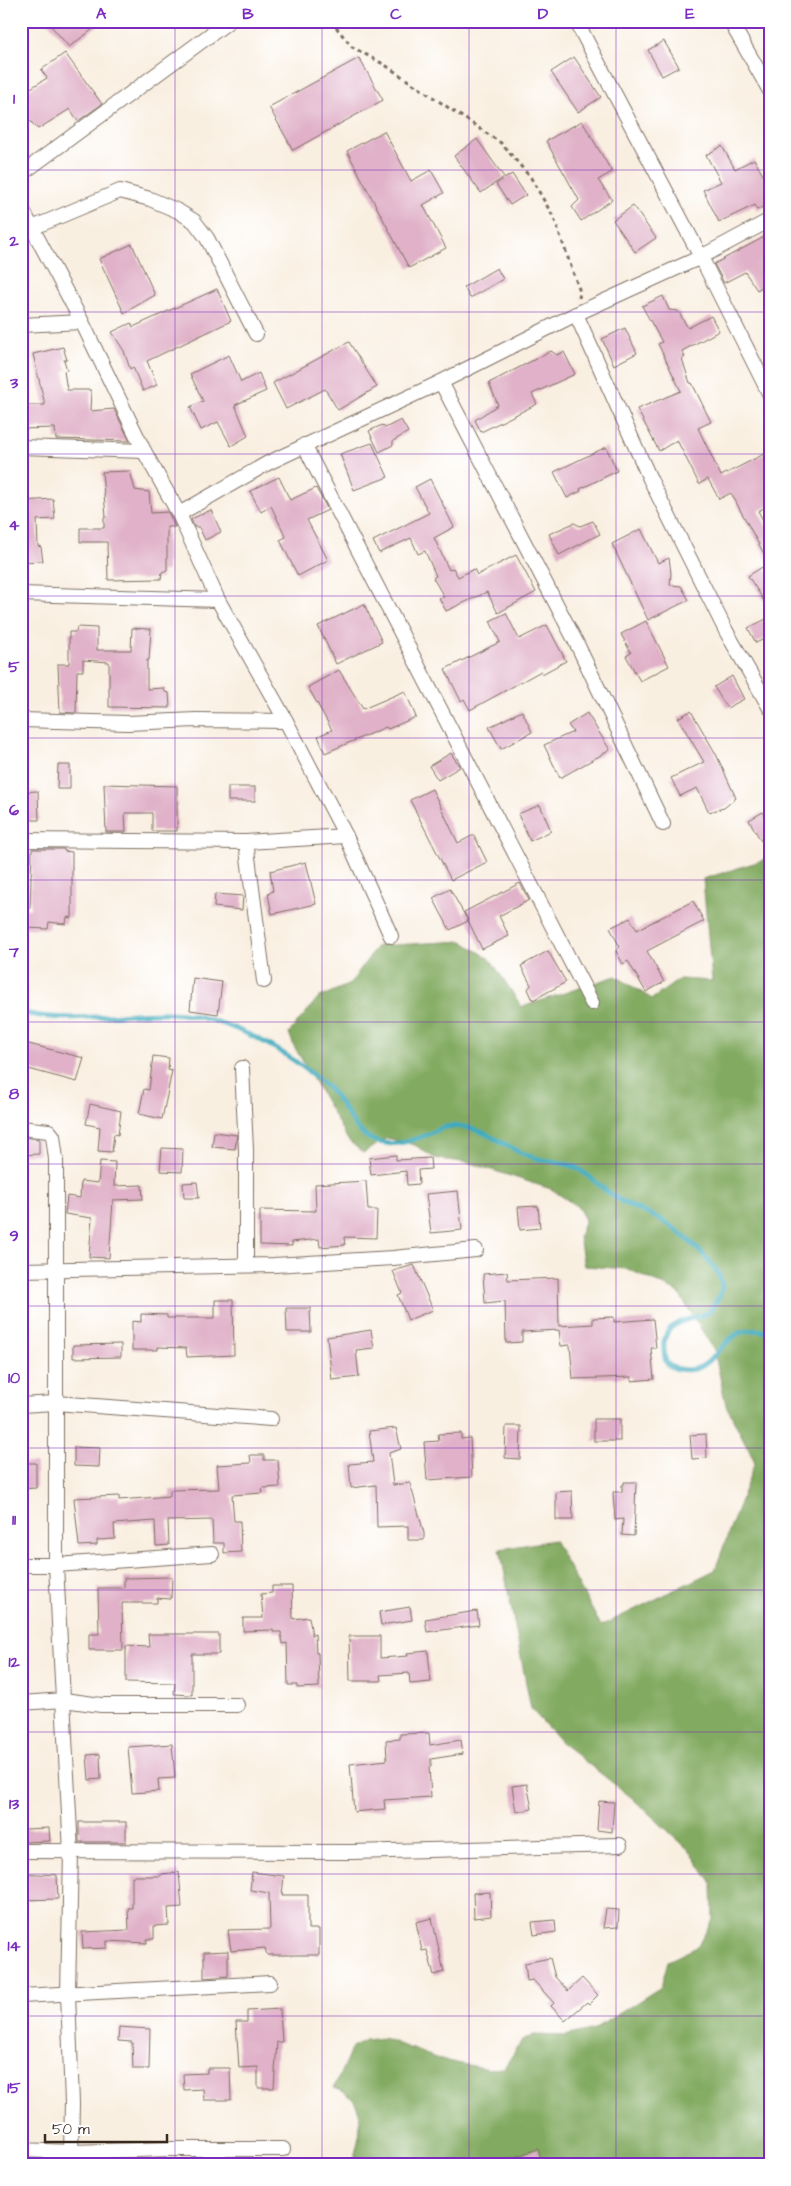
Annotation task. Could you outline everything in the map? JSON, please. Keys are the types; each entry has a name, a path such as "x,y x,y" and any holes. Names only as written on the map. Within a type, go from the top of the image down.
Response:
{"street":[{"path":"21,174 229,21"},
{"path":"576,21 701,257 770,395"},
{"path":"730,21 770,91"},
{"path":"32,228 120,191 150,199 178,211 194,221 207,238 256,334"},
{"path":"21,206 82,322 144,451 179,514 218,600 286,721 346,836 392,936"},
{"path":"179,514 268,463 441,382 576,314 701,257 770,220"},
{"path":"576,314 650,479 726,631 770,708"},
{"path":"21,324 82,322"},
{"path":"441,382 578,646 663,824"},
{"path":"304,446 592,1003"},
{"path":"21,447 144,451"},
{"path":"21,594 218,600"},
{"path":"21,720 128,723 196,720 286,721"},
{"path":"21,840 246,842 346,836"},
{"path":"246,842 264,981"},
{"path":"242,1068 246,1150 246,1265"},
{"path":"21,1128 42,1128 49,1131 53,1136 56,1159 56,1565 71,1852 68,1993 72,2104 71,2152"},
{"path":"21,1270 56,1271 246,1265 394,1258 476,1250"},
{"path":"21,1405 55,1403 271,1419"},
{"path":"21,1565 56,1565 212,1554"},
{"path":"21,1703 64,1700 101,1704 237,1705"},
{"path":"21,1851 225,1850 352,1852 620,1845"},
{"path":"21,1996 270,1982"},
{"path":"21,2150 71,2152 169,2149 283,2149"}],"path":[{"path":"331,21 352,47 385,65 501,143 525,171 554,218 580,292 576,314"}],"green space":[{"path":"770,858 770,2165 352,2165 360,2131 358,2110 354,2101 346,2093 334,2088 352,2047 366,2040 383,2038 441,2060 489,2069 504,2068 521,2042 534,2035 565,2036 595,2029 661,1987 668,1961 697,1947 713,1920 712,1884 690,1851 631,1797 564,1745 531,1709 500,1549 554,1540 601,1626 715,1570 755,1462 726,1405 714,1350 678,1292 628,1269 584,1266 579,1236 585,1220 578,1207 551,1189 470,1163 434,1158 415,1145 387,1138 363,1153 348,1140 294,1046 289,1033 318,998 350,984 377,946 462,941 490,959 522,1007 616,976 652,999 680,979 712,981 703,879"}],"building":[{"path":"47,21 104,21 69,47"},
{"path":"664,41 679,67 662,76 648,50"},
{"path":"65,53 102,104 78,121 70,109 38,129 27,118 21,120 21,94 47,78 41,70"},
{"path":"574,57 601,97 578,112 551,72"},
{"path":"359,58 383,100 293,150 269,107"},
{"path":"582,121 612,172 598,180 612,200 581,221 572,207 579,200 546,141"},
{"path":"384,131 411,181 431,170 444,193 423,205 446,248 409,268 347,151"},
{"path":"477,139 504,177 481,193 454,156"},
{"path":"722,146 735,169 754,159 770,188 770,203 757,210 755,205 719,222 703,190 721,182 706,155"},
{"path":"512,174 526,195 510,205 496,184"},
{"path":"633,206 656,238 635,252 613,220"},
{"path":"766,236 770,243 770,282 757,290 745,272 724,283 714,264"},
{"path":"132,244 155,295 124,313 99,259"},
{"path":"497,268 503,279 470,298 464,287"},
{"path":"217,289 231,321 147,361 157,385 143,391 133,367 130,369 124,351 112,332 131,323 133,327"},
{"path":"663,296 669,310 678,311 688,328 711,316 719,331 682,351 685,357 682,359 690,383 692,383 711,422 698,428 721,476 770,451 770,505 758,511 770,533 770,565 731,493 719,499 708,479 699,484 677,440 659,451 637,409 681,391 658,344 662,342 642,306"},
{"path":"625,328 637,353 614,365 602,339"},
{"path":"349,342 377,387 338,410 325,389 286,409 273,383"},
{"path":"63,347 67,360 64,360 67,370 64,371 67,390 91,390 90,411 114,409 130,441 56,439 55,428 21,429 21,405 45,405 33,354"},
{"path":"551,351 557,355 564,352 575,374 532,394 537,404 481,432 475,420 498,405 489,383"},
{"path":"229,355 241,382 259,373 266,391 235,405 248,436 231,446 218,422 201,430 190,407 203,401 190,374"},
{"path":"401,420 408,432 393,441 393,445 379,452 369,431 382,425 385,428"},
{"path":"372,443 388,477 354,490 340,454"},
{"path":"606,447 617,471 580,489 581,491 567,498 554,472"},
{"path":"130,471 135,490 149,492 151,513 168,512 175,527 167,527 167,570 162,572 161,579 108,580 107,542 80,542 80,528 104,528 104,517 106,517 102,472"},
{"path":"279,477 290,500 316,488 328,510 307,520 328,560 298,576 280,540 286,537 271,506 261,512 250,491"},
{"path":"430,479 454,527 434,538 449,570 453,568 458,577 474,569 477,575 516,555 536,592 498,613 487,592 446,611 439,598 444,597 433,578 436,576 425,551 418,554 411,538 379,553 373,541 429,513 415,487"},
{"path":"53,499 55,519 37,520 38,546 41,547 43,561 21,562 22,501"},
{"path":"211,510 221,532 205,540 199,527 194,527 191,519"},
{"path":"593,521 600,534 559,555 549,534 574,523 580,526"},
{"path":"641,529 658,563 669,558 670,585 681,586 689,600 648,620 612,544"},
{"path":"764,566 770,575 770,610 748,576"},
{"path":"364,604 382,642 336,664 318,626"},
{"path":"506,613 519,639 547,625 566,661 542,674 541,671 470,710 464,699 461,701 445,669 500,642 490,621"},
{"path":"770,617 770,636 756,643 748,628"},
{"path":"646,621 669,666 640,681 626,656 631,653 621,634"},
{"path":"77,627 97,628 97,650 131,650 132,628 151,629 149,660 147,660 147,689 164,688 165,692 169,693 170,708 109,707 109,662 83,660 83,671 77,671 76,713 60,712 58,664 69,664 69,632 76,632"},
{"path":"339,670 363,709 405,691 416,717 388,729 386,727 325,753 318,736 332,730 308,687"},
{"path":"732,676 744,699 727,708 714,687"},
{"path":"522,711 532,732 501,749 489,727"},
{"path":"691,711 716,754 736,798 724,808 709,812 697,788 680,796 671,778 704,762 678,718"},
{"path":"587,713 610,750 560,778 544,745 573,732 568,725"},
{"path":"451,753 460,767 438,780 429,766"},
{"path":"58,765 70,765 70,789 57,789"},
{"path":"104,784 177,786 177,831 152,831 152,813 125,813 126,832 106,832"},
{"path":"228,787 255,787 255,801 228,801"},
{"path":"432,789 458,843 474,835 487,862 451,880 410,800"},
{"path":"38,791 39,820 21,820 21,792"},
{"path":"540,805 551,831 530,841 518,814"},
{"path":"763,812 770,824 770,836 761,841 749,820"},
{"path":"32,849 64,849 64,851 72,852 72,918 67,917 66,924 49,922 48,929 25,928 25,909 30,909"},
{"path":"306,862 316,904 272,914 268,894 273,891 270,871"},
{"path":"520,883 529,900 499,916 509,936 482,949 464,912"},
{"path":"450,889 468,921 450,930 433,898"},
{"path":"215,894 243,896 242,910 214,907"},
{"path":"693,901 704,921 647,951 664,982 646,992 628,961 623,964 616,951 620,947 610,928 630,918 637,930"},
{"path":"548,951 566,982 533,1000 528,989 531,985 521,966"},
{"path":"193,978 222,982 218,1014 190,1010"},
{"path":"21,1042 84,1058 77,1082 21,1067"},
{"path":"153,1056 169,1058 168,1070 172,1071 162,1119 139,1114 144,1089 149,1090"},
{"path":"90,1104 121,1111 118,1135 114,1134 112,1152 98,1151 100,1127 86,1124"},
{"path":"214,1132 237,1135 235,1149 212,1147"},
{"path":"21,1137 39,1139 39,1154 21,1155"},
{"path":"162,1148 183,1149 182,1172 160,1171"},
{"path":"396,1155 396,1160 430,1158 431,1169 418,1170 419,1184 407,1185 406,1171 371,1175 369,1158"},
{"path":"100,1161 115,1162 114,1186 142,1185 143,1199 113,1200 109,1258 89,1257 92,1218 65,1214 67,1196 80,1198 81,1181 98,1183"},
{"path":"366,1181 368,1210 377,1210 376,1238 344,1237 345,1245 320,1247 319,1239 292,1242 292,1246 260,1245 260,1210 316,1211 315,1184"},
{"path":"197,1182 199,1198 184,1198 183,1183"},
{"path":"458,1191 462,1230 431,1233 426,1194"},
{"path":"538,1206 540,1228 520,1230 518,1207"},
{"path":"414,1265 433,1310 408,1320 398,1295 402,1293 393,1271"},
{"path":"507,1272 508,1280 558,1278 559,1326 593,1324 593,1318 614,1317 614,1322 653,1319 656,1348 651,1348 654,1379 631,1381 631,1377 573,1379 570,1345 561,1346 559,1330 522,1332 522,1342 506,1343 505,1301 485,1303 483,1274"},
{"path":"215,1300 233,1300 234,1355 187,1357 186,1348 158,1347 158,1350 132,1350 132,1321 141,1322 141,1314 167,1315 167,1318 215,1318"},
{"path":"286,1308 310,1308 311,1332 287,1332"},
{"path":"371,1330 374,1348 356,1350 359,1377 332,1380 327,1337"},
{"path":"121,1344 121,1357 73,1358 73,1345"},
{"path":"594,1419 620,1419 620,1441 594,1441"},
{"path":"506,1426 521,1426 520,1459 505,1458"},
{"path":"396,1428 401,1449 389,1453 393,1485 410,1483 424,1533 424,1540 408,1540 408,1526 377,1527 376,1485 351,1488 349,1464 373,1462 369,1431"},
{"path":"461,1433 461,1439 470,1438 472,1477 427,1480 424,1442 439,1441 438,1434"},
{"path":"706,1434 707,1458 692,1459 690,1435"},
{"path":"74,1447 100,1448 99,1467 74,1466"},
{"path":"250,1455 264,1455 264,1460 278,1460 280,1487 262,1488 263,1493 232,1495 234,1521 240,1521 241,1552 224,1553 224,1543 213,1543 212,1520 168,1521 169,1545 156,1546 155,1521 114,1524 115,1539 97,1540 97,1545 79,1546 74,1498 119,1496 119,1500 170,1496 170,1490 219,1489 217,1465 251,1463"},
{"path":"21,1463 36,1463 36,1488 21,1489"},
{"path":"624,1482 636,1482 634,1536 622,1535 623,1519 615,1520 613,1492 622,1492"},
{"path":"572,1491 573,1520 556,1520 556,1492"},
{"path":"172,1577 171,1599 157,1598 157,1603 122,1603 123,1650 89,1650 89,1634 99,1634 98,1588 124,1588 124,1578"},
{"path":"272,1586 292,1586 293,1619 309,1617 312,1635 315,1634 316,1653 318,1653 319,1687 297,1688 297,1685 288,1685 287,1643 283,1644 281,1632 273,1632 273,1630 243,1631 243,1618 263,1618 261,1594 272,1593"},
{"path":"410,1607 412,1620 381,1625 379,1612"},
{"path":"477,1611 479,1625 427,1632 425,1619"},
{"path":"148,1634 219,1634 219,1654 192,1654 192,1695 174,1694 175,1683 126,1682 126,1646 149,1647"},
{"path":"349,1636 380,1636 380,1658 408,1656 407,1653 428,1651 431,1682 410,1684 409,1673 380,1675 381,1681 350,1681"},
{"path":"429,1733 430,1745 461,1740 463,1754 431,1759 431,1767 429,1767 431,1797 384,1800 385,1809 354,1812 350,1764 387,1760 386,1740 400,1739 400,1734"},
{"path":"172,1744 175,1778 158,1779 159,1791 132,1793 128,1747"},
{"path":"100,1754 101,1779 89,1780 87,1755"},
{"path":"527,1784 532,1809 516,1812 512,1786"},
{"path":"599,1801 614,1802 612,1832 597,1830"},
{"path":"79,1822 126,1822 126,1842 79,1842"},
{"path":"49,1828 50,1841 24,1842 24,1829"},
{"path":"179,1872 182,1907 168,1908 169,1925 154,1926 154,1939 147,1939 147,1943 107,1941 107,1948 83,1949 82,1932 129,1930 128,1908 132,1908 132,1876 161,1876 161,1874"},
{"path":"252,1872 284,1876 282,1895 308,1895 308,1929 319,1929 319,1955 267,1955 265,1948 231,1951 228,1930 270,1929 269,1893 250,1890"},
{"path":"21,1873 57,1875 58,1899 21,1900"},
{"path":"490,1892 491,1916 474,1918 473,1893"},
{"path":"606,1909 619,1910 618,1927 603,1928"},
{"path":"432,1918 444,1972 434,1975 427,1950 422,1951 416,1922"},
{"path":"555,1920 556,1932 534,1935 532,1922"},
{"path":"228,1951 228,1976 204,1978 204,1952"},
{"path":"550,1958 555,1977 568,1991 582,1978 598,1995 565,2021 551,2006 554,2003 533,1980 527,1981 525,1963"},
{"path":"280,2009 282,2042 277,2042 274,2088 258,2088 258,2067 239,2068 236,2022 247,2022 247,2011"},
{"path":"119,2027 150,2029 149,2069 133,2069 132,2042 118,2041"},
{"path":"207,2068 230,2068 231,2100 204,2100 203,2089 184,2090 183,2074 207,2073"},
{"path":"538,2149 542,2162 534,2165 499,2165 499,2162"}],"waterway":[{"path":"21,1012 57,1018 175,1013 211,1020 261,1040 307,1070 334,1094 360,1131 375,1141 381,1143 408,1141 443,1128 457,1126 480,1131 532,1157 577,1168 617,1198 672,1227 700,1251 720,1279 722,1289 711,1310 704,1315 684,1320 668,1331 664,1342 668,1365 673,1368 687,1370 697,1368 705,1364 731,1338 739,1333 754,1330 770,1332"}]}
